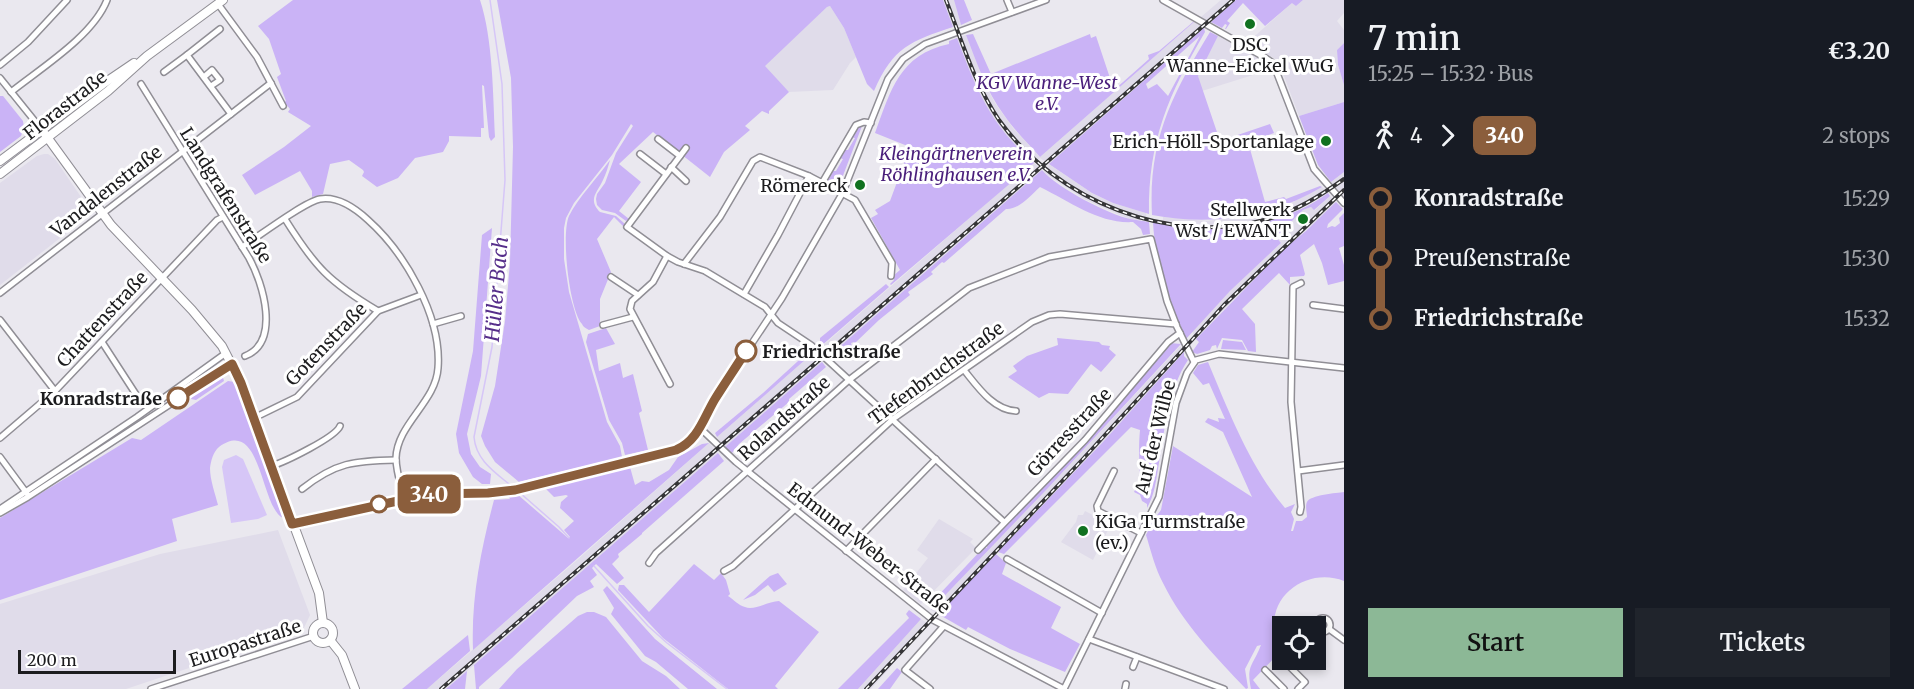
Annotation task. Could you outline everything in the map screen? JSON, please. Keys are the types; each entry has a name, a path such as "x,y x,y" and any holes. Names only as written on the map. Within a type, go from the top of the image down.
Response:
{"street":[{"path":"0,65 28,42 67,0"},
{"path":"11,92 86,33 99,17 107,0"},
{"path":"1007,0 1011,12"},
{"path":"292,524 404,498 430,494 488,493 528,487 676,450 690,442 713,402 772,314 842,194 888,79 909,54 933,40 1046,0"},
{"path":"1163,0 1272,63 1314,169 1344,203"},
{"path":"220,2 256,57 283,106"},
{"name":"Florastraße","path":"0,162 103,84 147,56 220,2"},
{"path":"164,72 220,29"},
{"path":"187,55 231,114"},
{"name":"Florastraße","path":"0,174 108,91 147,56"},
{"path":"204,77 212,70 220,80 211,86"},
{"path":"0,78 42,130 102,214 211,332 226,353 241,383 319,593 323,623"},
{"name":"Vandalenstraße","path":"0,293 271,82"},
{"name":"Landgrafenstraße","path":"141,84 257,274 264,299 266,318 262,341 257,350 245,356"},
{"path":"822,183 856,125 864,122 871,123"},
{"path":"658,139 680,156"},
{"path":"686,147 627,227 667,256 705,271 765,307 778,323 811,345 1004,522"},
{"path":"640,154 666,174"},
{"path":"684,264 720,217 756,158 765,158 852,197 859,204 892,263 891,276"},
{"path":"671,167 686,181"},
{"path":"744,294 809,176"},
{"path":"242,247 311,202 320,199 334,199 349,205 369,220 396,248 411,272 433,324 438,356 437,377 402,436 396,460 404,498"},
{"name":"Chattenstraße","path":"0,438 55,391 223,217"},
{"path":"285,219 318,268 346,292 378,311"},
{"name":"Rolandstraße","path":"649,563 656,553 849,380 959,295 978,284 1049,257 1151,239 1163,288 1176,324"},
{"path":"667,256 653,282 638,295 631,305 633,317 670,384"},
{"path":"611,278 638,295"},
{"path":"1300,512 1291,402 1291,363 1293,287 1301,283"},
{"name":"Gotenstraße","path":"254,418 297,397 378,311 421,295"},
{"path":"1313,305 1344,309"},
{"name":"Tiefenbruchstraße","path":"724,570 733,566 893,419 1032,322 1049,315 1060,314 1176,324"},
{"path":"433,324 461,316"},
{"path":"603,325 633,317"},
{"path":"0,320 55,391"},
{"path":"1176,324 1194,362"},
{"name":"Görresstraße","path":"978,550 1085,440 1168,342 1180,333"},
{"path":"102,342 136,396"},
{"path":"27,495 226,353"},
{"name":"Auf der Wilbe","path":"1064,689 1159,495 1176,403 1186,373 1194,362 1203,357 1219,354 1344,368"},
{"path":"0,511 232,364"},
{"path":"964,370 986,396 1007,410 1016,411"},
{"path":"271,466 321,442 337,432 340,426"},
{"name":"Edmund-Weber-Straße","path":"700,428 747,471 943,627 1064,689"},
{"path":"0,457 27,495"},
{"path":"846,551 936,459"},
{"path":"302,489 321,474 344,464 396,460"},
{"path":"1298,471 1344,465"},
{"path":"1114,471 1097,506 1098,510 1141,533"},
{"path":"1007,559 1102,613"},
{"path":"323,623 329,625 333,630 330,640 320,642 314,636 316,626 323,623"},
{"path":"930,689 905,670 943,627"},
{"path":"1329,629 1344,640"},
{"name":"Europastraße","path":"151,689 314,636"},
{"path":"1089,639 1224,689"},
{"path":"330,640 342,655 355,689"},
{"path":"1133,667 1137,657"},
{"path":"1265,670 1284,689"},
{"path":"1292,670 1305,682 1298,689"}],"shaded area":[{"path":"943,0 954,0 961,25 953,27"},
{"path":"1221,0 1236,0 1210,23 1201,17"},
{"path":"1303,0 1344,0 1344,13 1337,21 1344,30 1344,43 1337,50 1338,65 1344,85 1344,102 1299,116 1281,68 1275,59 1248,42 1293,2 1296,6"},
{"path":"830,6 844,28 856,57 833,90 789,92 764,66"},
{"path":"1194,22 1204,28 1049,164 1040,158 1034,163 1042,170 828,357 820,348 1033,163 1012,142 989,112 977,90 957,38 966,35 995,103 1013,128 1040,157"},
{"path":"1218,36 1263,61 1272,69 1202,91 1198,76"},
{"path":"44,154 55,159 92,213 0,285 0,183 37,156"},
{"path":"1050,165 1092,193 1113,203 1146,213 1147,221 1129,219 1086,200 1046,174 1043,171"},
{"path":"1344,172 1344,194 1343,195 1331,182"},
{"path":"1322,187 1328,193 1322,197 1284,216 1259,224 1211,229 1163,225 1163,217 1207,221 1254,215 1293,202"},
{"path":"1330,196 1336,202 1324,215 1285,248 1197,337 1194,335 1192,331 1281,243 1276,237 1303,210 1311,207 1315,210"},
{"path":"1180,346 1184,352 1103,442 938,614 931,610 1048,488"},
{"path":"813,353 822,362 725,447 717,437"},
{"path":"709,443 718,453 546,604 446,689 427,689 576,561"},
{"path":"236,455 243,459 267,515 258,519 231,523 222,467 224,460"},
{"path":"1085,511 1111,524 1093,560 1061,542 1076,522 1078,515 1083,515"},
{"path":"939,519 973,539 970,542 976,548 921,604 903,590 928,558 917,550"},
{"path":"278,530 310,615 303,630 126,689 0,689 0,604 160,554"},
{"path":"921,619 928,624 871,689 858,689"}],"green space":[{"path":"293,0 480,0 490,50 495,137 491,141 489,137 484,86 482,85 484,128 481,128 481,137 449,136 443,152 415,158 398,178 377,187 362,176 363,170 349,160 330,164 323,194 312,197 312,191 300,171 255,195 242,175 311,126 288,112 290,109 284,102 286,101 277,77 281,74 269,39 258,26"},
{"path":"497,0 943,0 953,27 915,42 896,55 888,64 874,91 867,84 844,28 830,6 827,7 765,66 789,92 769,111 769,114 762,111 745,126 750,130 724,152 710,177 653,132 619,164 641,182 619,211 629,219 626,221 615,213 602,210 597,205 596,199 605,183 616,153 633,126 631,124 612,155 574,203 566,218 564,228 564,259 569,292 607,422 620,446 622,457 519,482 495,462 481,436 495,386 505,321 510,262 513,147 511,78"},
{"path":"954,0 964,0 972,20 961,25"},
{"path":"1236,0 1303,0 1296,6 1292,3 1265,26 1243,3 1227,21 1230,23 1226,29 1225,24 1222,28 1211,22"},
{"name":"KGV Wanne-West e.V.","path":"1193,22 1040,157 998,106 982,76 966,35 973,34 991,74 1090,34 1091,38 1096,36 1114,90 1149,59 1148,55 1159,51"},
{"path":"1204,28 1205,32 1181,76 1163,118 1152,163 1149,214 1113,203 1092,193 1049,164","holes":["1200,36 1168,96 1157,84 1148,89 1146,84"]},
{"path":"1210,32 1218,36 1198,76 1220,141 1270,124 1274,133 1248,142 1265,202 1284,197 1286,199 1322,187 1282,206 1240,217 1196,220 1152,215 1154,163 1159,140 1174,97"},
{"name":"Kleingärtnerverein Röhlinghausen e.V.","path":"957,38 986,106 1006,134 1034,163 891,285 894,280 893,276 900,270 871,218 878,214 875,210 890,201 910,147 875,133 886,102 899,76 919,56 949,44 949,41"},
{"path":"1344,43 1344,85 1338,65 1337,50"},
{"path":"0,96 3,96 23,121 24,128 21,136 0,152"},
{"name":"Erich-Höll-Sportanlage","path":"1344,102 1344,172 1331,182 1318,165 1299,116"},
{"path":"858,125 862,126 839,186 836,187 826,179 831,171 836,171 843,159 839,158 843,150 848,150 855,138 851,137"},
{"path":"610,160 594,203 600,212 616,216 625,224 623,226 614,217 597,239 611,272 600,299 600,326 589,330 583,326 577,316 573,303 566,254 567,225 569,216 578,202"},
{"path":"1042,170 1059,185 1096,206 1130,219 1149,222 1150,234 1143,235 1141,229 1133,222 1121,222 1097,216 1040,187 1020,205 1006,209 944,263 942,262 931,272 933,274 908,292 910,295 855,343 851,343 852,346 837,360 828,357"},
{"path":"1328,193 1330,196 1314,210 1311,207 1303,210 1276,237 1281,243 1230,291 1186,339 1164,282 1156,252 1153,222 1198,228 1243,226 1288,215"},
{"path":"1336,202 1343,209 1328,224 1327,228 1335,227 1340,223 1339,218 1344,213 1344,246 1339,248 1344,265 1344,281 1328,285 1314,244 1300,255 1304,276 1290,277 1290,285 1279,273 1242,309 1255,324 1256,352 1248,351 1242,340 1222,338 1217,349 1216,345 1210,350 1197,354 1192,352 1199,342 1196,339 1285,248"},
{"path":"492,228 481,376 467,434 471,454 480,467 491,474 490,484 482,484 473,477 459,453 456,434 473,351 482,235"},
{"path":"886,284 889,287 820,347 820,338"},
{"path":"606,328 615,344 596,350 599,371 620,363 623,378 633,374 648,450 625,455 622,443 609,420 586,342 588,334"},
{"path":"1057,338 1099,342 1110,346 1109,349 1116,355 1101,372 1091,364 1068,394 1049,393 1039,398 1008,377 1017,371 1013,366 1027,356 1058,345"},
{"path":"1223,340 1242,342 1246,350 1221,349"},
{"path":"1170,343 1181,344 931,610 931,603 984,547 987,548 987,544 1088,441"},
{"path":"809,351 813,353 717,437 715,433"},
{"path":"1184,352 1188,360 1172,397 1155,487 1147,508 1147,504 1142,501 1140,495 1134,492 1137,486 1140,487 1140,430 1131,427 1004,554 998,552 1103,442"},
{"path":"822,362 826,367 739,444 732,453 725,447"},
{"path":"1208,362 1241,438 1261,475 1285,508 1295,504 1291,512 1294,519 1291,531 1296,521 1302,521 1307,517 1306,505 1309,500 1344,492 1344,581 1332,578 1307,580 1296,585 1287,593 1275,616 1272,616 1272,660 1253,680 1260,689 1251,689 1249,675 1261,645 1257,646 1245,669 1248,688 1246,689 1200,639 1180,612 1160,577 1146,535 1161,510 1173,446 1252,497 1223,432 1205,422 1208,418 1219,422 1218,418 1225,419 1209,383 1203,385 1193,373 1198,365"},
{"path":"222,374 224,381 196,400 191,399 195,391"},
{"path":"228,381 235,382 283,518 275,511 252,453 244,443 233,441 219,447 211,462 211,477 218,505 172,519 177,541 0,600 0,518 132,438 141,440"},
{"path":"709,443 473,650 478,574 494,500 510,499 508,496 517,494 568,538 570,537 564,530 574,521 560,508 561,502 568,496 554,497 546,489 630,467 635,485 642,481 649,482 669,470 678,457 702,444"},
{"path":"718,453 724,461 618,554 619,557 612,564 624,578 617,584 596,564 592,568 597,575 590,581 594,587 577,596 479,689 476,689 474,665"},
{"path":"996,554 1006,563 1002,574 1061,607 1051,628 1080,644 1065,672 1010,649 968,627 966,630 938,614"},
{"path":"694,564 714,580 721,573 726,580 730,594 728,596 741,605 753,608 779,601 819,632 775,686 778,689 728,689 663,638 618,590 619,585 624,585 649,612"},
{"path":"778,573 787,584 774,592 768,585 755,595 743,600 770,576"},
{"path":"607,586 655,639 717,689 688,689 656,662 645,656 611,614 614,608 603,590"},
{"path":"909,610 921,619 858,689 838,689 909,618 906,614"},
{"path":"587,612 606,617 642,661 666,676 680,689 499,689 517,669 578,616"},
{"path":"468,635 470,651 427,689 402,689"},
{"path":"897,668 902,672 890,689 878,689"},
{"path":"467,671 465,689 446,689"}],"waterway":[{"name":"Hüller Bach","path":"490,0 502,84 505,180 492,347 474,437 483,460 515,489"},
{"name":"Hüller Bach","path":"519,492 569,538"},
{"name":"Hüller Bach","path":"594,566 648,626 727,689"}],"railway":[{"path":"946,0 975,77 999,120 1023,149 1052,174 1084,194 1118,210 1155,221 1193,227 1231,226 1268,219 1288,212 1317,197 1344,179"},
{"path":"441,689 1233,0"},
{"path":"866,689 1082,460 1224,305 1344,190"}],"bus line":[{"name":"340","path":"178,398 232,364 292,524 430,494 515,490 676,450 686,446 697,433 713,402 746,351"}],"place":[{"name":"DSC Wanne-Eickel WuG","path":"1250,24"},
{"name":"Erich-Höll-Sportanlage","path":"1326,141"},
{"name":"Römereck","path":"860,185"},
{"name":"Stellwerk Wst / EWANT","path":"1303,219"},
{"name":"Friedrichstraße","path":"746,351"},
{"name":"Konradstraße","path":"178,398"},
{"name":"KiGa Turmstraße (ev.)","path":"1083,531"}]}
